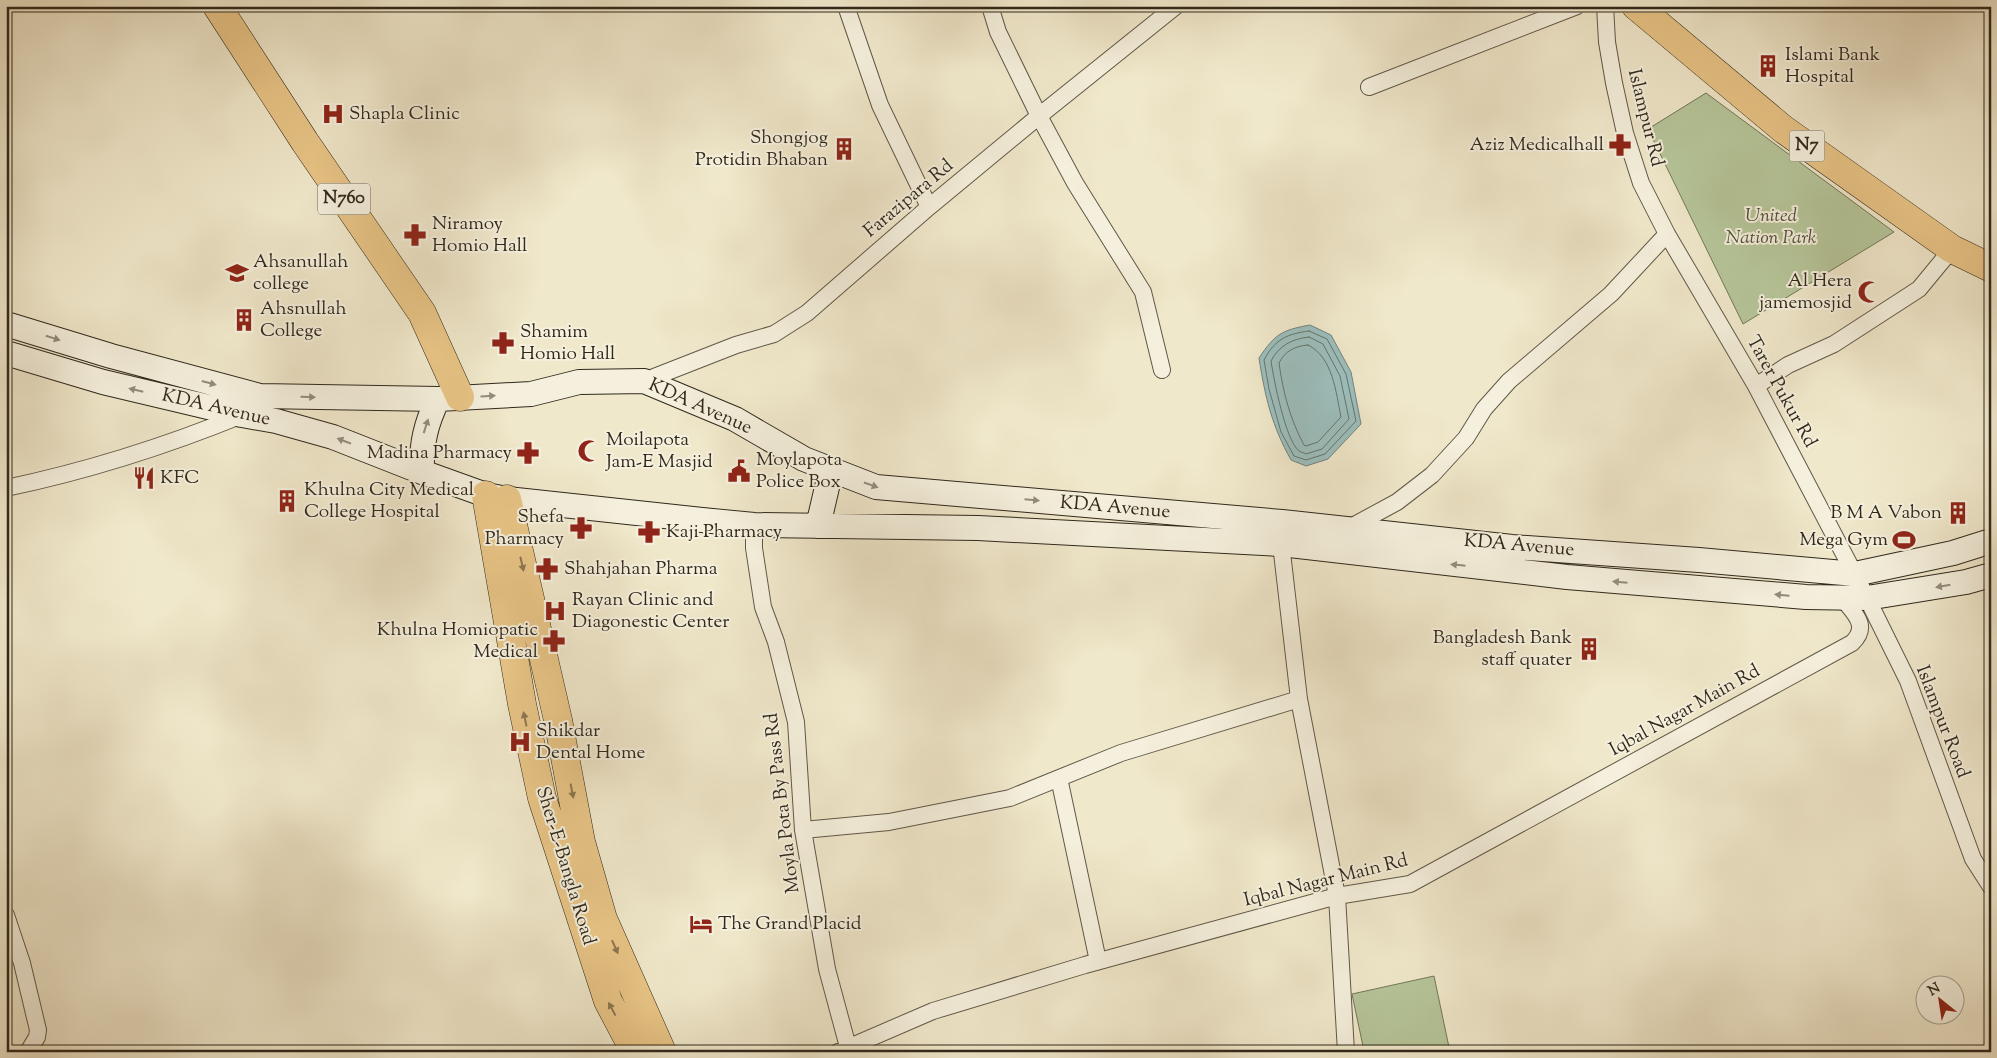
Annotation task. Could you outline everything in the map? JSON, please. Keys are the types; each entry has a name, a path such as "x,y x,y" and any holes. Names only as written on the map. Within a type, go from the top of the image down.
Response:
{"highway":[{"name":"N760","path":"217,6 306,142 422,313 449,398"},
{"name":"N7","path":"1636,6 1783,129 1952,249 1991,268"},
{"name":"Sher-E-Bangla Road","path":"497,497 522,704 542,798 608,1001 635,1052"},
{"name":"Sher-E-Bangla Road","path":"497,497 558,720 581,842 603,919 662,1052"}],"main road":[{"name":"KDA Avenue","path":"6,324 111,356 260,396 449,398 531,394 579,382 644,381 735,419 804,459 876,488 1349,528 1512,546 1854,574 1954,553 1991,541"},
{"name":"KDA Avenue","path":"6,353 103,382 242,415 276,421 332,437 422,472 497,497 582,509 754,525 978,528 1280,544 1567,577 1843,599 1867,598 1966,582 1991,575"},
{"path":"422,472 422,440 426,425 449,398"},
{"path":"818,526 831,470"}],"street":[{"path":"846,6 880,105 929,207"},
{"path":"990,6 998,32 1039,116 1075,183 1143,292 1162,370"},
{"name":"Farazipara Rd","path":"644,381 736,345 774,334 807,313 929,207 1176,6"},
{"path":"1368,87 1414,68 1460,53 1577,6"},
{"name":"Islampur Rd","path":"1604,6 1610,58 1625,133 1641,183 1666,234"},
{"path":"1349,528 1397,502 1432,475 1466,438 1484,409 1509,381 1611,294 1666,234"},
{"name":"Tarer Pukur Rd","path":"1666,234 1756,386 1867,598"},
{"path":"1756,386 1788,365 1834,344 1919,289 1952,249"},
{"path":"6,488 62,477 183,440 242,415"},
{"name":"Moyla Pota By Pass Rd","path":"754,525 754,548 763,608 776,642 796,722 803,830 843,1049"},
{"path":"1280,544 1299,699 1337,896 1346,1052"},
{"name":"Islampur Road","path":"1867,598 1908,681 1973,859 1991,887"},
{"name":"Iqbal Nagar Main Rd","path":"843,1049 933,1011 1098,961 1337,896 1410,884 1852,643 1859,636 1860,628 1856,615 1843,599"},
{"path":"803,830 889,822 1010,798 1121,753 1299,699"},
{"path":"1059,778 1098,961"},
{"path":"6,915 22,963 38,1030 37,1037 28,1052"}],"green space":[{"name":"United Nation Park","path":"1706,93 1894,232 1743,324 1648,129"},
{"path":"1434,976 1450,1052 1389,1052 1387,1046 1364,1051 1352,994"}],"water":[{"path":"1310,325 1331,335 1351,372 1361,424 1328,459 1306,466 1291,460 1284,447 1274,423 1259,358 1270,343 1280,334"}],"place":[{"name":"Islami Bank Hospital","path":"1768,66"},
{"name":"Shapla Clinic","path":"333,114"},
{"name":"Aziz Medicalhall","path":"1620,145"},
{"name":"Shongjog Protidin Bhaban","path":"844,149"},
{"name":"Niramoy Homio Hall","path":"415,235"},
{"name":"Ahsanullah college","path":"237,273"},
{"name":"Al Hera jamemosjid","path":"1869,292"},
{"name":"Ahsnullah College","path":"244,320"},
{"name":"Shamim Homio Hall","path":"503,343"},
{"name":"Moilapota Jam-E Masjid","path":"589,451"},
{"name":"Madina Pharmacy","path":"528,453"},
{"name":"Moylapota Police Box","path":"739,471"},
{"name":"KFC","path":"144,478"},
{"name":"Khulna City Medical College Hospital","path":"287,501"},
{"name":"B M A Vabon","path":"1958,513"},
{"name":"Shefa Pharmacy","path":"581,528"},
{"name":"Kaji Pharmacy","path":"649,532"},
{"name":"Mega Gym","path":"1904,540"},
{"name":"Shahjahan Pharma","path":"547,569"},
{"name":"Rayan Clinic and Diagonestic Center","path":"555,611"},
{"name":"Khulna Homiopatic Medical","path":"554,641"},
{"name":"Bangladesh Bank staff quater","path":"1589,649"},
{"name":"Shikdar Dental Home","path":"520,742"},
{"name":"The Grand Placid","path":"701,924"}]}
